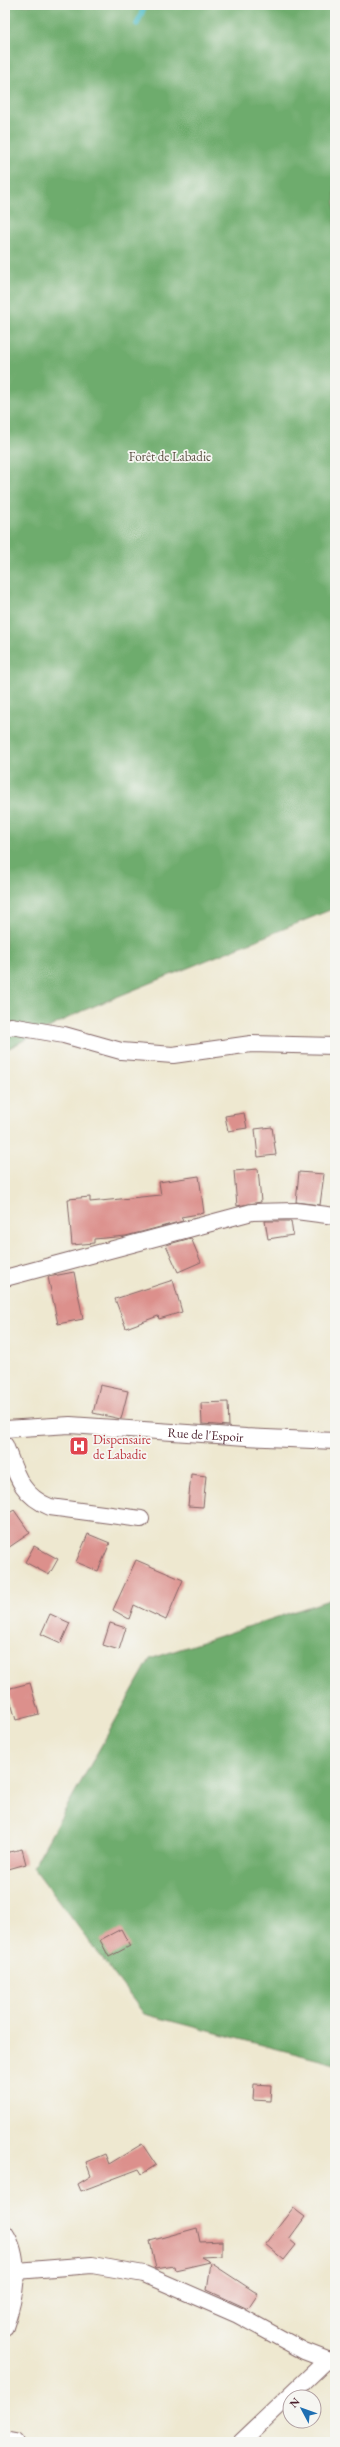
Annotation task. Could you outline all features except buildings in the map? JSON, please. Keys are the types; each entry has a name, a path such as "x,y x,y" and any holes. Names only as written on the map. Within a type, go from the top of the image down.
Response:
{"street":[{"path":"5,1029 11,1026 64,1035 121,1051 173,1055 250,1044 335,1046"},
{"path":"5,1278 252,1212 296,1211 335,1216"},
{"name":"Rue de l'Espoir","path":"5,1429 70,1425 246,1438 335,1441"},
{"path":"5,1445 26,1492 41,1503 50,1507 141,1519"},
{"path":"5,2233 10,2240 17,2271 5,2327"},
{"path":"17,2271 92,2265 144,2274 238,2315 304,2351 331,2362 241,2442"},
{"path":"5,2440 16,2442"}],"green space":[{"name":"Forêt de Labadie","path":"5,5 335,5 335,908 82,1011 5,1050"},
{"path":"335,1598 335,2064 144,2014 33,1867 150,1659"}],"waterway":[{"path":"137,24 145,5"}],"place":[{"name":"Dispensaire de Labadie","path":"79,1446"}]}
